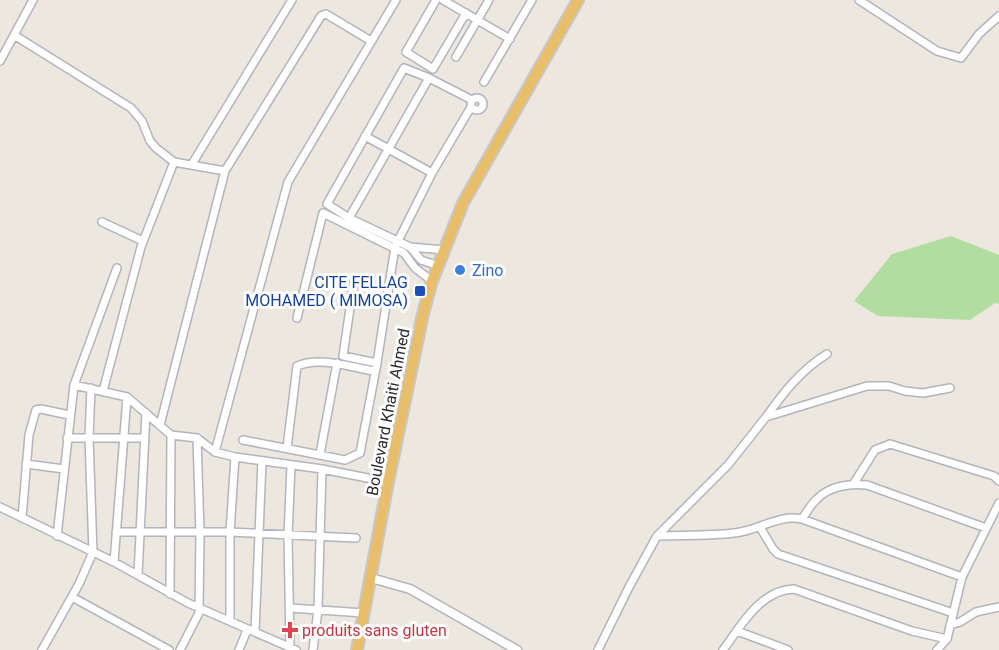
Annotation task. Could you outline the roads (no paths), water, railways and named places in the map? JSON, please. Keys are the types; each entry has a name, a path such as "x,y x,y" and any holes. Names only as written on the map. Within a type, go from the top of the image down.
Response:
{"highway":[{"name":"Boulevard Khaiti Ahmed","path":"357,650 388,482 432,281 440,266 463,203 578,0"}],"street":[{"path":"0,61 33,0"},
{"path":"192,164 292,0"},
{"path":"215,452 288,182 396,0"},
{"path":"436,0 406,52 433,69 466,13"},
{"path":"444,0 510,39"},
{"path":"456,57 489,0"},
{"path":"484,82 532,0"},
{"path":"859,0 937,51 961,58 979,34 999,16"},
{"path":"160,425 225,171 321,16 326,14 371,41"},
{"path":"14,35 131,108 142,121 150,141 174,162 225,171"},
{"path":"243,440 345,460 360,453 397,244 432,173 471,104 429,78 404,68 327,204 397,244 415,268 432,281"},
{"path":"349,218 429,78"},
{"path":"365,136 432,173"},
{"path":"104,391 143,241 174,162"},
{"path":"297,318 323,213 397,244 444,250"},
{"path":"102,222 143,241"},
{"path":"410,247 421,260"},
{"path":"404,253 440,266"},
{"path":"57,536 74,385 117,268"},
{"path":"320,454 335,365 343,356 354,281"},
{"path":"598,650 657,536 728,465 794,380 827,354"},
{"path":"343,356 377,363"},
{"path":"286,448 297,366 308,362 374,371"},
{"path":"74,385 127,397 171,435 197,438 215,452 388,482"},
{"path":"766,417 867,386 889,386 922,393 950,388"},
{"path":"42,650 72,597 93,552 89,438 91,388"},
{"path":"114,562 127,397"},
{"path":"22,518 29,435 36,410 69,415"},
{"path":"138,574 146,413"},
{"path":"170,594 171,435"},
{"path":"67,438 144,438"},
{"path":"180,650 199,613 200,532 197,438"},
{"path":"854,483 875,450 890,444 994,476 999,481"},
{"path":"230,620 230,532 235,457"},
{"path":"255,632 262,461"},
{"path":"26,464 64,469"},
{"path":"0,508 138,574 198,608 293,648 288,535 291,466"},
{"path":"313,650 318,610 321,470"},
{"path":"802,519 818,497 838,487 854,483 867,484 986,528"},
{"path":"937,650 947,639 962,577 999,503"},
{"path":"657,536 735,533 790,516 962,577"},
{"path":"760,527 778,554 953,613"},
{"path":"116,532 230,532 356,538"},
{"path":"371,578 410,589 517,650"},
{"path":"723,650 762,601 784,589 794,589 912,631 947,639"},
{"path":"72,597 169,650"},
{"path":"950,625 976,612 999,607"},
{"path":"290,608 364,613"},
{"path":"238,650 247,630"},
{"path":"737,631 788,650"}],"place":[{"name":"Zino","path":"460,270"},
{"name":"CITE FELLAG MOHAMED ( MIMOSA)","path":"420,291"},
{"name":"produits sans gluten","path":"290,630"}]}
